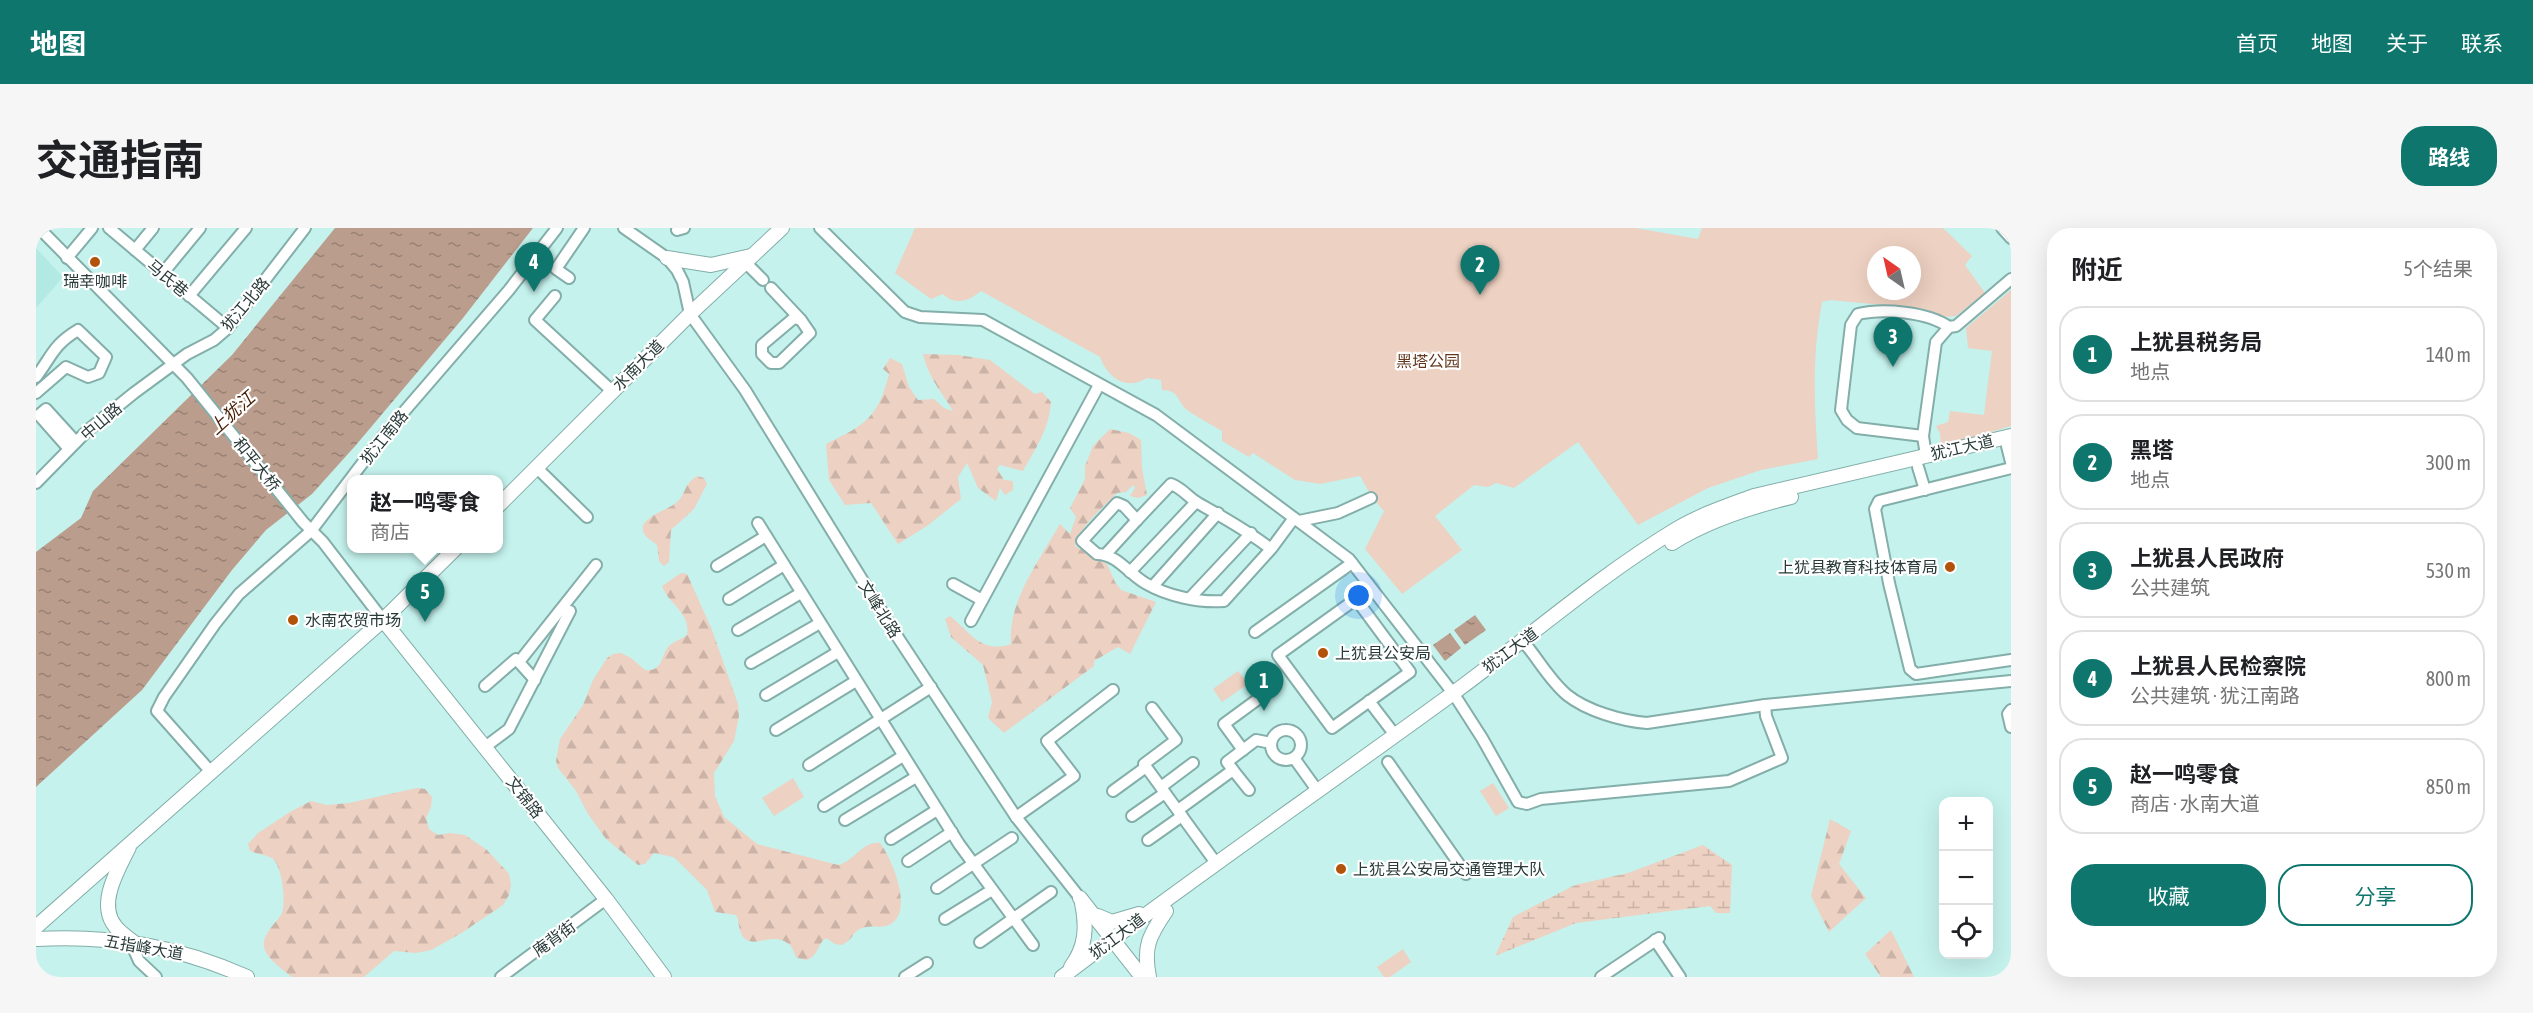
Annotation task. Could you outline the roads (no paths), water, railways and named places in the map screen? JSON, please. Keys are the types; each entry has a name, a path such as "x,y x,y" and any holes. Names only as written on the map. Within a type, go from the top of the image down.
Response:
{"main road":[{"name":"水南大道","path":"503,501 612,391 782,228"},
{"path":"667,258 711,265 749,259"},
{"name":"犹江大道","path":"1068,976 1455,696 1676,530 1715,510 1754,496 2010,442"},
{"path":"36,927 383,620 452,553"},
{"name":"文锦路","path":"383,620 606,899 664,977"},
{"name":"犹江大道","path":"1164,907 1216,863 1395,735 1455,696"},
{"path":"131,843 111,889 107,912 116,928 131,941"},
{"path":"1081,900 1102,920 1112,922 1164,907"},
{"path":"1081,900 1113,945 1131,977"},
{"path":"1068,976 1080,955 1086,933 1081,900"},
{"path":"1149,977 1146,947 1149,935 1164,907"},
{"name":"五指峰大道","path":"36,939 93,938 131,941 179,951 244,976"},
{"path":"1113,945 1142,977"}],"street":[{"name":"和平大桥","path":"39,228 187,378 303,522 323,542 383,620"},
{"path":"67,258 92,228"},
{"name":"马氏巷","path":"109,228 228,328"},
{"path":"135,250 153,228"},
{"path":"163,273 200,228"},
{"path":"189,296 246,228"},
{"name":"犹江南路","path":"353,475 383,436 509,290 557,228"},
{"path":"569,278 556,269 584,228"},
{"path":"624,228 667,258 683,282 690,315"},
{"path":"820,228 905,312 920,316 983,320 1156,415 1352,563 1455,696 1518,801 1527,804 1541,799 1729,781 1782,758 1766,716 1765,705"},
{"path":"2002,228 2011,238"},
{"name":"犹江北路","path":"173,366 186,354 214,340 228,328 299,230"},
{"path":"749,259 767,284 801,320 809,330 808,337 779,363 771,363 762,354 762,345 791,320 801,320"},
{"path":"1923,436 1857,428 1847,420 1841,410 1851,325 1858,314 1871,311 1931,316 1949,327 1956,326 2011,279"},
{"path":"555,296 535,320 612,391"},
{"name":"文峰北路","path":"690,315 745,390 931,687 1016,817 1081,900"},
{"path":"1925,490 1922,461 1923,436 1936,342 1949,327"},
{"path":"36,377 53,349 78,330 106,357 99,373 88,377 66,367 36,393"},
{"name":"中山路","path":"36,483 73,446 134,393 173,366"},
{"path":"971,621 1099,385"},
{"path":"39,409 46,409 73,446"},
{"path":"2010,442 2011,462"},
{"path":"537,468 587,517"},
{"path":"2011,468 1879,501 1875,509 1889,584 1910,669 1916,674 2011,660"},
{"name":"犹江南路","path":"211,772 157,711 164,697 215,624 239,594 311,531 347,484"},
{"path":"1106,554 1171,484 1179,487 1196,502 1251,533 1271,549"},
{"path":"1137,520 1124,506 1117,503 1082,541 1097,554 1106,554 1153,586 1175,595 1213,602 1224,601 1297,520 1338,513 1371,498"},
{"path":"1130,572 1196,502"},
{"path":"1153,586 1218,513"},
{"path":"758,523 937,810 1032,945"},
{"path":"1190,598 1251,533"},
{"path":"717,566 766,536"},
{"path":"1254,632 1352,563"},
{"path":"519,662 596,565"},
{"path":"729,599 784,565"},
{"path":"953,584 982,600"},
{"path":"738,630 801,593"},
{"path":"1356,599 1410,672 1369,701 1332,728 1278,655 1356,599"},
{"path":"485,747 509,729 570,611"},
{"path":"750,663 820,623"},
{"path":"1524,643 1567,695 1581,704 1633,722 1647,723 1765,705 2011,681"},
{"path":"765,695 838,652"},
{"path":"485,686 516,659 535,680"},
{"path":"776,730 856,681"},
{"path":"809,765 931,687"},
{"path":"1016,817 1074,776 1047,741 1113,690"},
{"path":"1243,750 1224,724 1269,691"},
{"path":"1369,701 1395,735"},
{"path":"1152,708 1176,740 1144,764 1216,863"},
{"path":"2011,710 2008,714 2011,727"},
{"path":"1281,731 1293,732 1298,736 1301,744 1299,753 1294,758 1283,760 1276,757 1272,751 1271,743 1274,736 1281,731"},
{"path":"1249,790 1227,762 1256,740 1271,743"},
{"path":"824,806 903,756"},
{"path":"1294,758 1317,790"},
{"path":"1388,762 1466,874"},
{"path":"1132,816 1193,763"},
{"path":"1113,791 1146,767"},
{"path":"1148,840 1233,770"},
{"path":"845,820 916,777"},
{"path":"891,838 937,810"},
{"path":"908,861 952,832"},
{"path":"937,888 1012,838"},
{"path":"945,919 992,890"},
{"path":"980,942 1051,892"},
{"name":"庵背街","path":"501,977 606,899"},
{"path":"1601,977 1657,939 1680,977"},
{"path":"131,941 139,961 156,977"},
{"path":"905,977 927,963"}],"water":[{"name":"上犹江","path":"335,228 533,228 463,318 356,445 312,494 266,530 232,570 142,690 36,787 36,552 81,518 93,491 232,355"},
{"path":"1475,615 1486,630 1465,645 1454,630"},
{"path":"1450,633 1461,648 1445,661 1433,645"}],"place":[{"name":"瑞幸咖啡","path":"95,262"},
{"name":"上犹县人民检察院","path":"534,292"},
{"name":"黑塔","path":"1480,295"},
{"name":"上犹县人民政府","path":"1893,367"},
{"name":"上犹县教育科技体育局","path":"1950,567"},
{"name":"水南农贸市场","path":"293,620"},
{"name":"赵一鸣零食","path":"425,622"},
{"name":"上犹县公安局","path":"1323,653"},
{"name":"上犹县税务局","path":"1264,711"},
{"name":"上犹县公安局交通管理大队","path":"1341,869"}],"park label":[{"name":"黑塔公园","path":"1428,361"}]}
